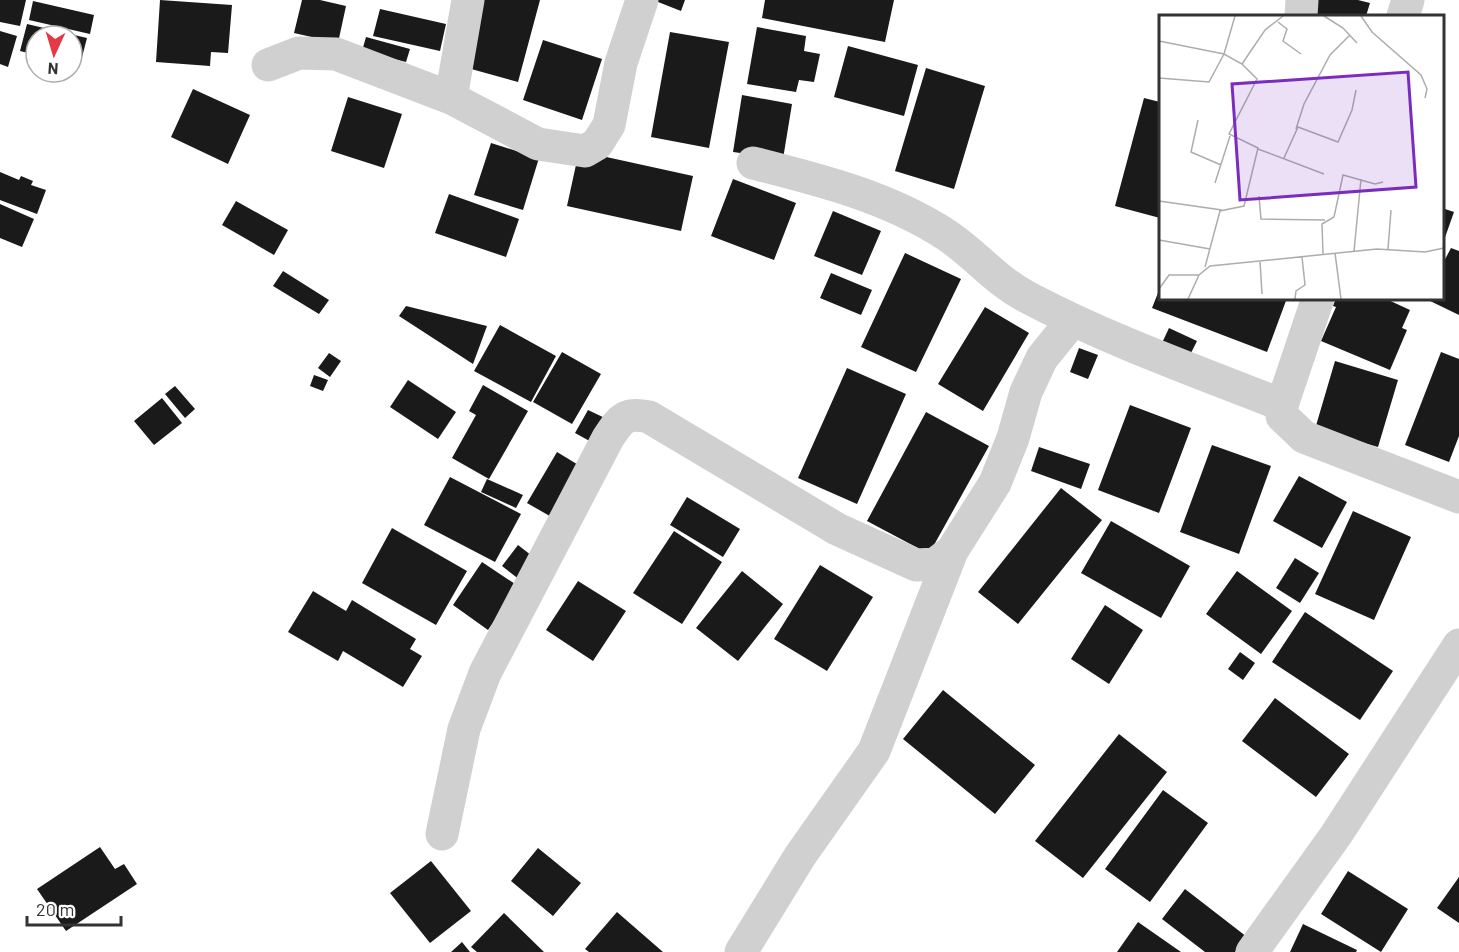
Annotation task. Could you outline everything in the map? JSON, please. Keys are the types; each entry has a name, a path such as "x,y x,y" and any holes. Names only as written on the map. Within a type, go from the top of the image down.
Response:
{"street":[{"path":"451,99 468,0"},
{"path":"268,65 298,53 336,54 451,99 538,144 585,151 597,144 609,125 621,63 642,0"},
{"path":"1402,15 1408,0"},
{"path":"753,163 848,188 914,217 949,236 995,278 1013,290 1072,321 1282,405"},
{"path":"1317,300 1282,405 1282,416 1304,438 1459,497"},
{"path":"741,952 800,856 874,751 952,551 995,483 1013,438 1026,392 1042,358 1072,321"},
{"path":"442,834 464,729 485,673 608,438 621,418 635,414 650,417 837,529 916,565 935,564 952,551"},
{"path":"1252,952 1336,835 1459,645"}],"building":[{"path":"0,0 26,0 20,26 0,22"},
{"path":"160,0 232,5 228,53 211,52 210,66 156,62"},
{"path":"302,0 320,0 346,6 338,43 294,33"},
{"path":"483,0 540,0 518,82 464,67"},
{"path":"653,0 685,0 681,11"},
{"path":"765,0 894,0 885,42 762,18"},
{"path":"1310,0 1358,0 1370,3 1366,15 1305,15"},
{"path":"33,1 94,15 90,34 84,33 84,24 46,24 29,20"},
{"path":"380,9 446,24 440,51 373,36"},
{"path":"757,27 806,36 804,51 820,54 814,82 799,80 796,92 747,84"},
{"path":"0,31 17,36 8,67 0,64"},
{"path":"670,32 729,42 709,148 651,137"},
{"path":"24,36 24,52 20,51"},
{"path":"366,37 410,49 406,62 362,51"},
{"path":"543,40 602,59 582,120 523,100"},
{"path":"848,46 918,65 904,116 834,97"},
{"path":"926,68 985,86 954,189 895,171"},
{"path":"193,89 250,115 228,164 171,137"},
{"path":"742,95 792,104 783,159 733,152"},
{"path":"348,97 402,114 384,168 331,151"},
{"path":"1144,98 1159,102 1159,218 1115,206"},
{"path":"491,143 539,158 523,210 474,195"},
{"path":"579,151 693,176 681,231 567,206"},
{"path":"0,172 19,180 21,176 33,181 31,185 46,190 37,214 0,200"},
{"path":"733,179 796,203 774,260 711,236"},
{"path":"449,194 519,219 506,257 435,233"},
{"path":"236,201 288,230 274,255 222,225"},
{"path":"0,204 34,219 22,247 0,238"},
{"path":"1444,209 1454,212 1444,240"},
{"path":"833,211 881,231 862,275 814,256"},
{"path":"1451,248 1459,251 1459,315 1428,300 1444,300 1444,261"},
{"path":"905,253 961,279 916,372 861,347"},
{"path":"283,271 329,300 319,314 273,286"},
{"path":"831,273 872,290 861,315 820,298"},
{"path":"1159,290 1159,300 1286,300 1267,352 1152,308"},
{"path":"1335,300 1388,300 1410,310 1402,328 1407,330 1390,370 1321,341 1336,307 1333,306"},
{"path":"406,306 487,326 473,364 399,316"},
{"path":"985,307 1029,333 983,411 938,384"},
{"path":"500,325 556,356 531,402 474,371"},
{"path":"1169,328 1197,341 1190,355 1162,343"},
{"path":"1079,348 1098,355 1088,379 1070,372"},
{"path":"562,352 601,374 572,424 533,402"},
{"path":"1441,352 1459,359 1459,436 1449,462 1405,445"},
{"path":"329,353 341,361 330,377 318,368"},
{"path":"1335,361 1398,380 1378,447 1315,429"},
{"path":"847,368 906,394 857,504 798,478"},
{"path":"314,375 328,380 323,391 310,386"},
{"path":"408,380 456,412 438,439 390,407"},
{"path":"483,385 528,411 489,479 452,458 476,415 469,411"},
{"path":"175,386 195,409 185,418 165,394"},
{"path":"162,398 182,423 154,445 134,421"},
{"path":"1130,405 1191,428 1159,513 1098,490"},
{"path":"588,410 607,419 595,444 575,433"},
{"path":"926,412 989,446 929,554 867,521"},
{"path":"1212,445 1271,466 1239,554 1180,532"},
{"path":"1039,447 1090,464 1081,489 1031,471"},
{"path":"557,452 585,469 555,519 527,503"},
{"path":"1299,476 1347,502 1322,548 1273,521"},
{"path":"450,477 521,514 495,562 424,525"},
{"path":"487,479 523,495 516,508 481,492"},
{"path":"1061,488 1102,520 1018,624 978,592"},
{"path":"687,497 740,529 723,557 670,525"},
{"path":"1353,511 1411,537 1374,620 1315,594"},
{"path":"1111,521 1190,566 1161,618 1081,573"},
{"path":"392,528 467,571 436,625 362,583"},
{"path":"674,531 722,562 682,624 633,593"},
{"path":"518,545 536,559 520,580 502,566"},
{"path":"1295,558 1319,573 1300,603 1276,588"},
{"path":"482,562 518,586 488,630 453,605"},
{"path":"820,565 873,597 827,671 774,639"},
{"path":"742,571 783,604 738,661 696,628"},
{"path":"1237,571 1292,611 1261,654 1206,614"},
{"path":"578,581 626,611 593,661 546,630"},
{"path":"313,591 346,611 352,600 416,639 410,649 422,656 403,687 343,651 338,661 288,632"},
{"path":"1105,605 1143,630 1109,684 1071,659"},
{"path":"1305,612 1393,671 1360,720 1272,662"},
{"path":"1240,652 1255,663 1243,680 1228,669"},
{"path":"943,690 1035,765 995,814 903,739"},
{"path":"1275,698 1349,754 1316,797 1242,741"},
{"path":"1119,734 1167,772 1083,878 1035,841"},
{"path":"1163,790 1208,823 1150,902 1105,869"},
{"path":"100,847 115,869 124,864 137,884 66,931 37,889"},
{"path":"538,848 581,883 553,916 511,881"},
{"path":"431,861 471,911 430,943 390,893"},
{"path":"1348,871 1408,909 1381,952 1321,914"},
{"path":"1459,877 1459,923 1437,908"},
{"path":"1185,889 1247,937 1235,952 1205,952 1162,919"},
{"path":"617,912 663,952 589,952 585,949"},
{"path":"504,913 544,952 477,952 471,947"},
{"path":"1138,922 1181,952 1117,952"},
{"path":"1303,924 1357,950 1356,952 1290,952"},
{"path":"462,942 470,952 451,952"}]}
